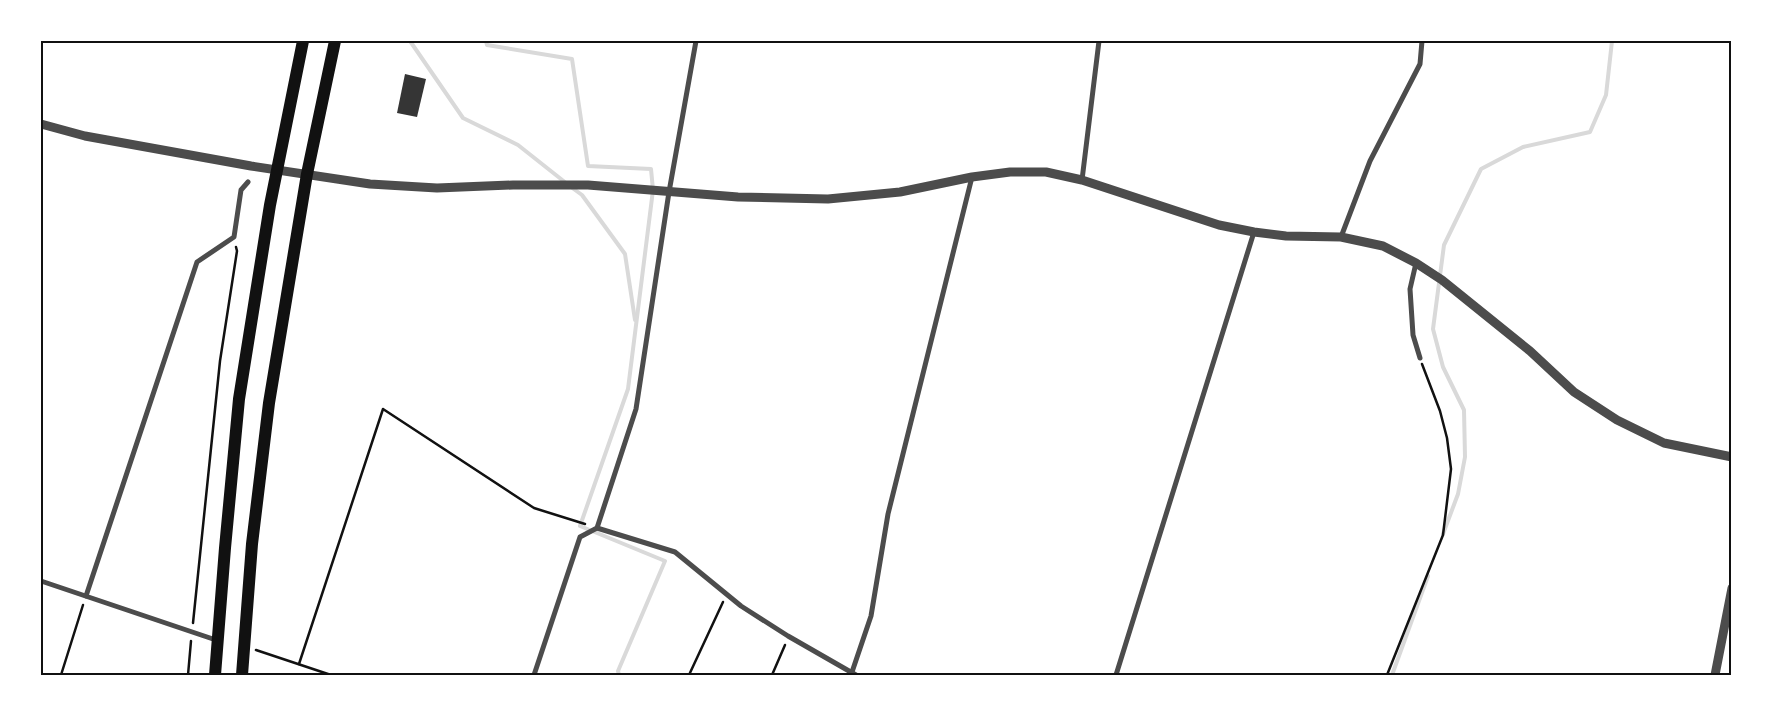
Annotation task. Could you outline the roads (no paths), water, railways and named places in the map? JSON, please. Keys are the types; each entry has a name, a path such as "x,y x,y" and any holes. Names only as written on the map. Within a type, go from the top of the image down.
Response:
{"highway":[{"path":"215,675 238,400 276,170 303,41"},
{"path":"242,675 252,544 269,403 307,174 335,41"}],"street":[{"path":"534,675 580,537 597,528 636,409 669,192 696,41"},
{"path":"1082,180 1099,41"},
{"path":"1341,237 1370,161 1420,64 1422,41"},
{"path":"41,124 85,136 251,166 370,184 437,188 513,185 588,186 738,197 828,199 900,192 972,177 1010,172 1046,172 1082,180 1219,225 1286,236 1341,237 1382,246 1416,263 1442,280 1530,351 1574,392 1617,420 1664,443 1732,458"},
{"path":"597,528 676,552 741,606 853,674 871,616 888,514 972,177"},
{"path":"86,596 197,262 234,237 241,190 248,182"},
{"path":"1116,675 1254,232"},
{"path":"1416,263 1410,289 1413,335 1420,358"},
{"path":"41,581 218,640"},
{"path":"1716,675 1732,588"}],"waterway":[{"path":"410,41 463,118 518,145 566,183"},
{"path":"486,41 487,45 572,59 588,166 651,169 653,190 628,389 580,526 665,561 618,671 619,675"},
{"path":"1443,534 1458,494 1465,457 1464,410 1443,367 1433,329 1444,245 1481,169 1523,147 1590,132 1606,95 1612,41"},
{"path":"571,187 582,195 625,254 635,320"},
{"path":"1392,675 1428,576"}]}
